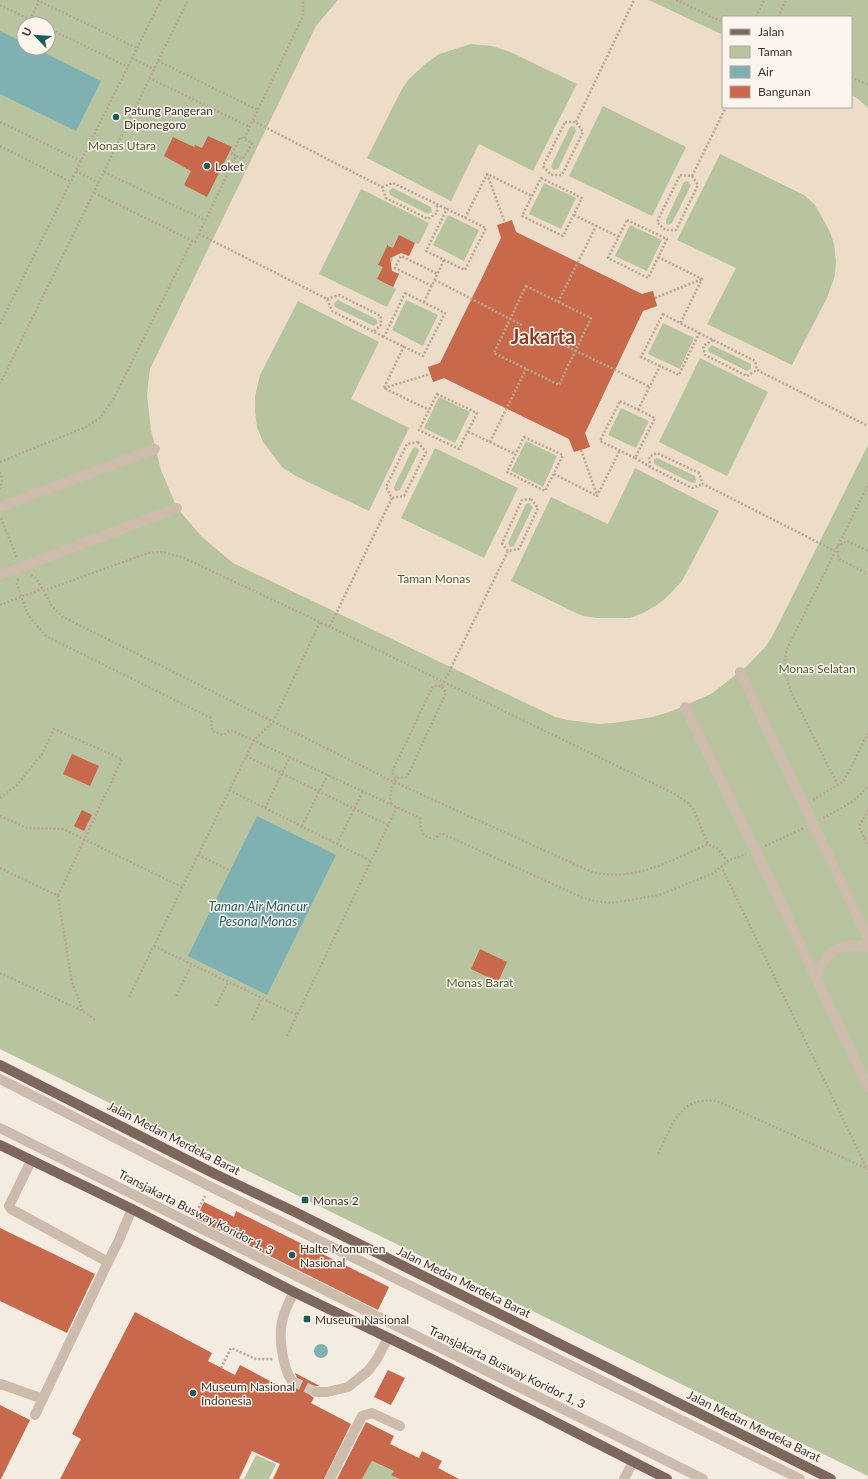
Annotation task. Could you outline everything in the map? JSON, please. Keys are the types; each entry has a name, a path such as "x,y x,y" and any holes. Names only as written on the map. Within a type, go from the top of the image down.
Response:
{"main road":[{"name":"Jalan Medan Merdeka Barat","path":"0,1065 215,1174 831,1479"},
{"path":"0,1072 12,1071"},
{"path":"0,1145 132,1209 667,1479"}],"street":[{"path":"0,507 155,449"},
{"path":"0,575 176,508"},
{"path":"740,672 868,938"},
{"path":"685,706 756,851 868,1087"},
{"path":"817,979 825,959 834,950 850,945 868,947"},
{"path":"0,1079 210,1186 800,1479"},
{"name":"Transjakarta Busway Koridor 1, 3","path":"0,1128 703,1479"},
{"path":"31,1161 8,1206 11,1210 108,1262"},
{"path":"35,1416 119,1240 132,1209"},
{"path":"292,1381 287,1374 283,1358 281,1336 282,1318 294,1292"},
{"path":"316,1392 327,1392 348,1387 368,1370 377,1359 388,1338"},
{"path":"0,1385 1,1384 43,1399"},
{"path":"330,1479 362,1416 372,1413 400,1426"},
{"path":"624,1479 633,1462"}],"path":[{"path":"32,16 38,0 137,48"},
{"path":"0,324 161,0"},
{"path":"0,384 188,0"},
{"path":"244,139 303,16 303,0"},
{"path":"576,122 634,0"},
{"path":"676,0 722,22"},
{"path":"756,16 764,0"},
{"path":"778,16 786,0"},
{"path":"0,5 22,16"},
{"path":"56,32 128,67"},
{"path":"132,58 154,69"},
{"path":"158,61 258,110"},
{"path":"852,77 868,85"},
{"path":"149,78 250,127"},
{"path":"692,176 726,108"},
{"path":"253,121 382,187 386,198 428,219 436,213 437,204"},
{"path":"0,122 81,161"},
{"path":"565,122 576,122 583,132 562,175 551,175 543,166 565,122"},
{"path":"240,137 252,142 243,159 236,156 232,154 240,137"},
{"path":"0,146 70,182"},
{"path":"0,462 86,427 100,418 114,398 192,241 195,242 236,156"},
{"path":"76,171 99,183"},
{"path":"104,172 205,220"},
{"path":"487,174 532,196"},
{"path":"465,218 487,174"},
{"path":"487,174 505,223"},
{"path":"680,175 692,176 698,185 676,230 665,230 657,222 680,175"},
{"path":"541,178 582,198 574,215 563,236 522,216 541,178"},
{"path":"382,187 393,183 437,204 486,228 465,270 426,251 447,209"},
{"path":"94,193 192,241"},
{"path":"574,215 619,237"},
{"path":"627,220 667,239 648,278 608,258 619,237 627,220"},
{"path":"558,302 596,226"},
{"path":"199,234 327,299 332,311 373,332 423,356 445,313 405,293 384,337"},
{"path":"432,286 395,268 401,256 438,274"},
{"path":"658,257 702,280"},
{"path":"424,302 444,260"},
{"path":"435,280 522,325"},
{"path":"655,298 702,280"},
{"path":"680,324 702,280"},
{"path":"526,286 591,318 559,385 494,353 510,319 526,286"},
{"path":"327,299 339,295 381,316 381,325 373,332"},
{"path":"699,333 679,375 642,357 663,314 680,324 699,333 713,340 755,360 757,370"},
{"path":"713,340 703,346 705,355 747,376 757,370"},
{"path":"564,345 650,387"},
{"path":"384,388 404,346"},
{"path":"638,410 660,366"},
{"path":"490,442 526,369"},
{"path":"757,370 868,426"},
{"path":"384,388 430,374"},
{"path":"384,388 429,410"},
{"path":"437,394 477,413 459,449 419,430 429,410 437,394"},
{"path":"635,458 655,418 620,401 600,441 635,458 650,468 692,488 703,484"},
{"path":"468,432 515,454"},
{"path":"524,437 563,455 554,474 545,491 507,472 524,437"},
{"path":"418,442 426,452 404,496 392,498 386,488 407,444 418,442"},
{"path":"581,450 597,496"},
{"path":"597,496 620,450"},
{"path":"650,468 649,457 657,453 699,473 703,484 835,551"},
{"path":"0,472 2,478 0,491"},
{"path":"554,474 597,496"},
{"path":"838,785 791,692 786,673 785,659 787,649 868,485"},
{"path":"330,626 392,498"},
{"path":"522,500 531,500 538,508 535,515 519,550 508,551 502,543 522,500"},
{"path":"0,516 21,567 36,578 52,606 63,617 394,782 592,872 604,875 621,875 649,870 708,844"},
{"path":"837,547 847,541 868,551"},
{"path":"837,547 839,559 868,574"},
{"path":"442,686 508,551"},
{"path":"0,605 148,553 162,552 196,562 675,794 688,803 694,810 708,844 718,849 727,861"},
{"path":"21,567 17,584 21,598 28,615 46,636 211,718 212,731 222,735 231,730 290,756 420,818 421,831 428,838 434,839 440,833 581,897 594,901 612,903 659,895 714,872 727,861 756,851 813,824 851,802 865,790 868,785"},
{"path":"129,997 254,740 273,722 320,622"},
{"path":"396,778 392,772 433,686 442,686"},
{"path":"396,778 407,777 446,693 442,686"},
{"path":"0,798 17,785 42,754 54,729 122,759 58,896 72,982 83,1011"},
{"path":"804,805 838,785 845,779 868,733"},
{"path":"246,756 388,825"},
{"path":"265,808 290,756"},
{"path":"302,826 328,774"},
{"path":"391,804 390,798 396,778"},
{"path":"229,790 371,860"},
{"path":"337,844 363,791"},
{"path":"287,1036 397,807"},
{"path":"868,810 859,827 868,846"},
{"path":"0,816 27,828 63,829 85,838 182,887"},
{"path":"198,855 229,870"},
{"path":"721,866 868,1169"},
{"path":"0,868 58,896"},
{"path":"154,946 297,1015"},
{"path":"176,996 192,964"},
{"path":"0,973 83,1011 95,1020"},
{"path":"216,1006 228,982"},
{"path":"252,1020 262,998"},
{"path":"658,1154 680,1111 696,1102 707,1100 717,1101 868,1169"},
{"path":"191,1224 199,1211 210,1186"},
{"path":"221,1368 231,1348 256,1359 283,1358"}],"green space":[{"name":"Taman Monas","path":"0,0 868,0 868,1476 0,1049"},
{"path":"256,1455 276,1464 269,1479 244,1479"},
{"path":"372,1461 394,1471 392,1475 399,1479 362,1479"}],"shaded area":[{"path":"338,0 649,0 722,35 722,108 852,108 852,96 868,108 868,445 774,633 766,646 746,667 711,694 672,711 653,717 598,724 555,717 233,563 202,537 177,508 161,470 151,430 147,395 150,369 316,26","holes":["471,44 492,46 508,51 577,84 533,171 479,144 451,201 367,158 402,89 408,80 424,65 439,54","603,106 686,147 652,216 569,176","570,127 575,127 576,131 558,169 553,170 551,166","720,154 804,195 815,205 830,232 834,244 836,261 835,275 827,298 792,365 707,324 736,268 677,240","687,181 691,185 672,223 668,225 666,220 684,182","544,183 576,198 561,229 529,214","393,188 431,207 432,212 428,214 390,195 389,191","361,189 429,223 419,244 415,243 409,256 399,252 393,257 390,270 399,274 393,287 396,289 387,307 319,274","448,215 479,230 464,261 433,245","512,220 516,232 642,294 653,291 657,306 643,311 585,433 590,447 574,452 569,439 444,378 433,382 428,367 440,363 501,238","630,225 662,240 647,271 615,256","338,300 376,319 378,323 374,326 335,307 334,304","406,300 438,315 423,346 392,330","298,301 379,342 351,399 409,428 369,511 294,475 282,467 263,442 257,427 255,397 260,375","663,323 694,338 680,369 648,354","712,345 751,364 751,369 747,371 709,352 708,349","700,358 768,392 727,476 659,442","439,397 470,412 455,443 424,428","621,408 649,421 636,448 608,435","526,441 557,456 543,487 511,471","415,447 419,451 400,490 396,491 394,489 413,448","435,448 518,488 484,558 401,518","657,458 695,476 695,483 692,483 654,464 654,459","635,468 719,511 682,581 657,605 630,618 597,618 583,616 511,581 551,497 608,524","529,503 533,507 514,546 510,547 508,543 526,504"]}],"water":[{"path":"0,31 16,39 16,56 51,56 101,81 76,131 0,94"},
{"name":"Taman Air Mancur Pesona Monas","path":"257,816 336,855 267,995 188,956"},
{"path":"318,1344 324,1344 328,1348 328,1354 324,1358 318,1358 314,1354 314,1348"}],"building":[{"path":"208,136 232,147 207,197 184,185 191,171 164,156 173,137 194,147 195,145 202,148"},
{"path":"512,220 516,232 642,294 653,291 657,306 643,311 585,433 590,447 574,452 569,439 444,378 433,382 428,367 440,363 481,280 501,238 497,225"},
{"path":"399,235 415,243 409,256 401,253 390,258 392,271 399,274 393,287 377,279 383,267 378,265 388,244 388,246 393,248"},
{"path":"72,754 99,766 90,786 63,774"},
{"path":"82,810 92,815 84,831 74,826"},
{"path":"480,949 507,962 498,982 471,969"},
{"name":"Halte Monumen Nasional","path":"204,1202 234,1217 236,1211 389,1287 378,1310 196,1219"},
{"path":"0,1228 95,1274 67,1333 0,1301"},
{"name":"Museum Nasional Indonesia","path":"135,1312 212,1353 208,1361 235,1375 240,1365 287,1390 289,1387 295,1387 298,1384 295,1373 320,1386 313,1386 310,1389 310,1395 314,1398 311,1403 351,1424 324,1479 273,1479 280,1464 252,1451 239,1479 60,1479 81,1439 72,1434"},
{"path":"388,1370 405,1378 391,1405 374,1397"},
{"path":"0,1405 30,1420 1,1479 0,1479"},
{"path":"366,1422 394,1436 390,1444 419,1458 422,1451 442,1461 438,1468 459,1479 399,1479 391,1475 394,1471 372,1461 362,1479 337,1479"}],"tunnel":[{"path":"292,1381 316,1392"}],"place":[{"name":"Patung Pangeran Diponegoro","path":"116,117"},
{"name":"Loket","path":"207,166"},
{"name":"Monas 2","path":"305,1200"},
{"name":"Halte Monumen Nasional","path":"292,1255"},
{"name":"Museum Nasional","path":"307,1319"},
{"name":"Museum Nasional Indonesia","path":"193,1393"}],"district":[{"name":"Jakarta","path":"543,336"}],"park label":[{"name":"Monas Utara","path":"122,145"},
{"name":"Monas Selatan","path":"817,668"},
{"name":"Monas Barat","path":"480,982"}]}
